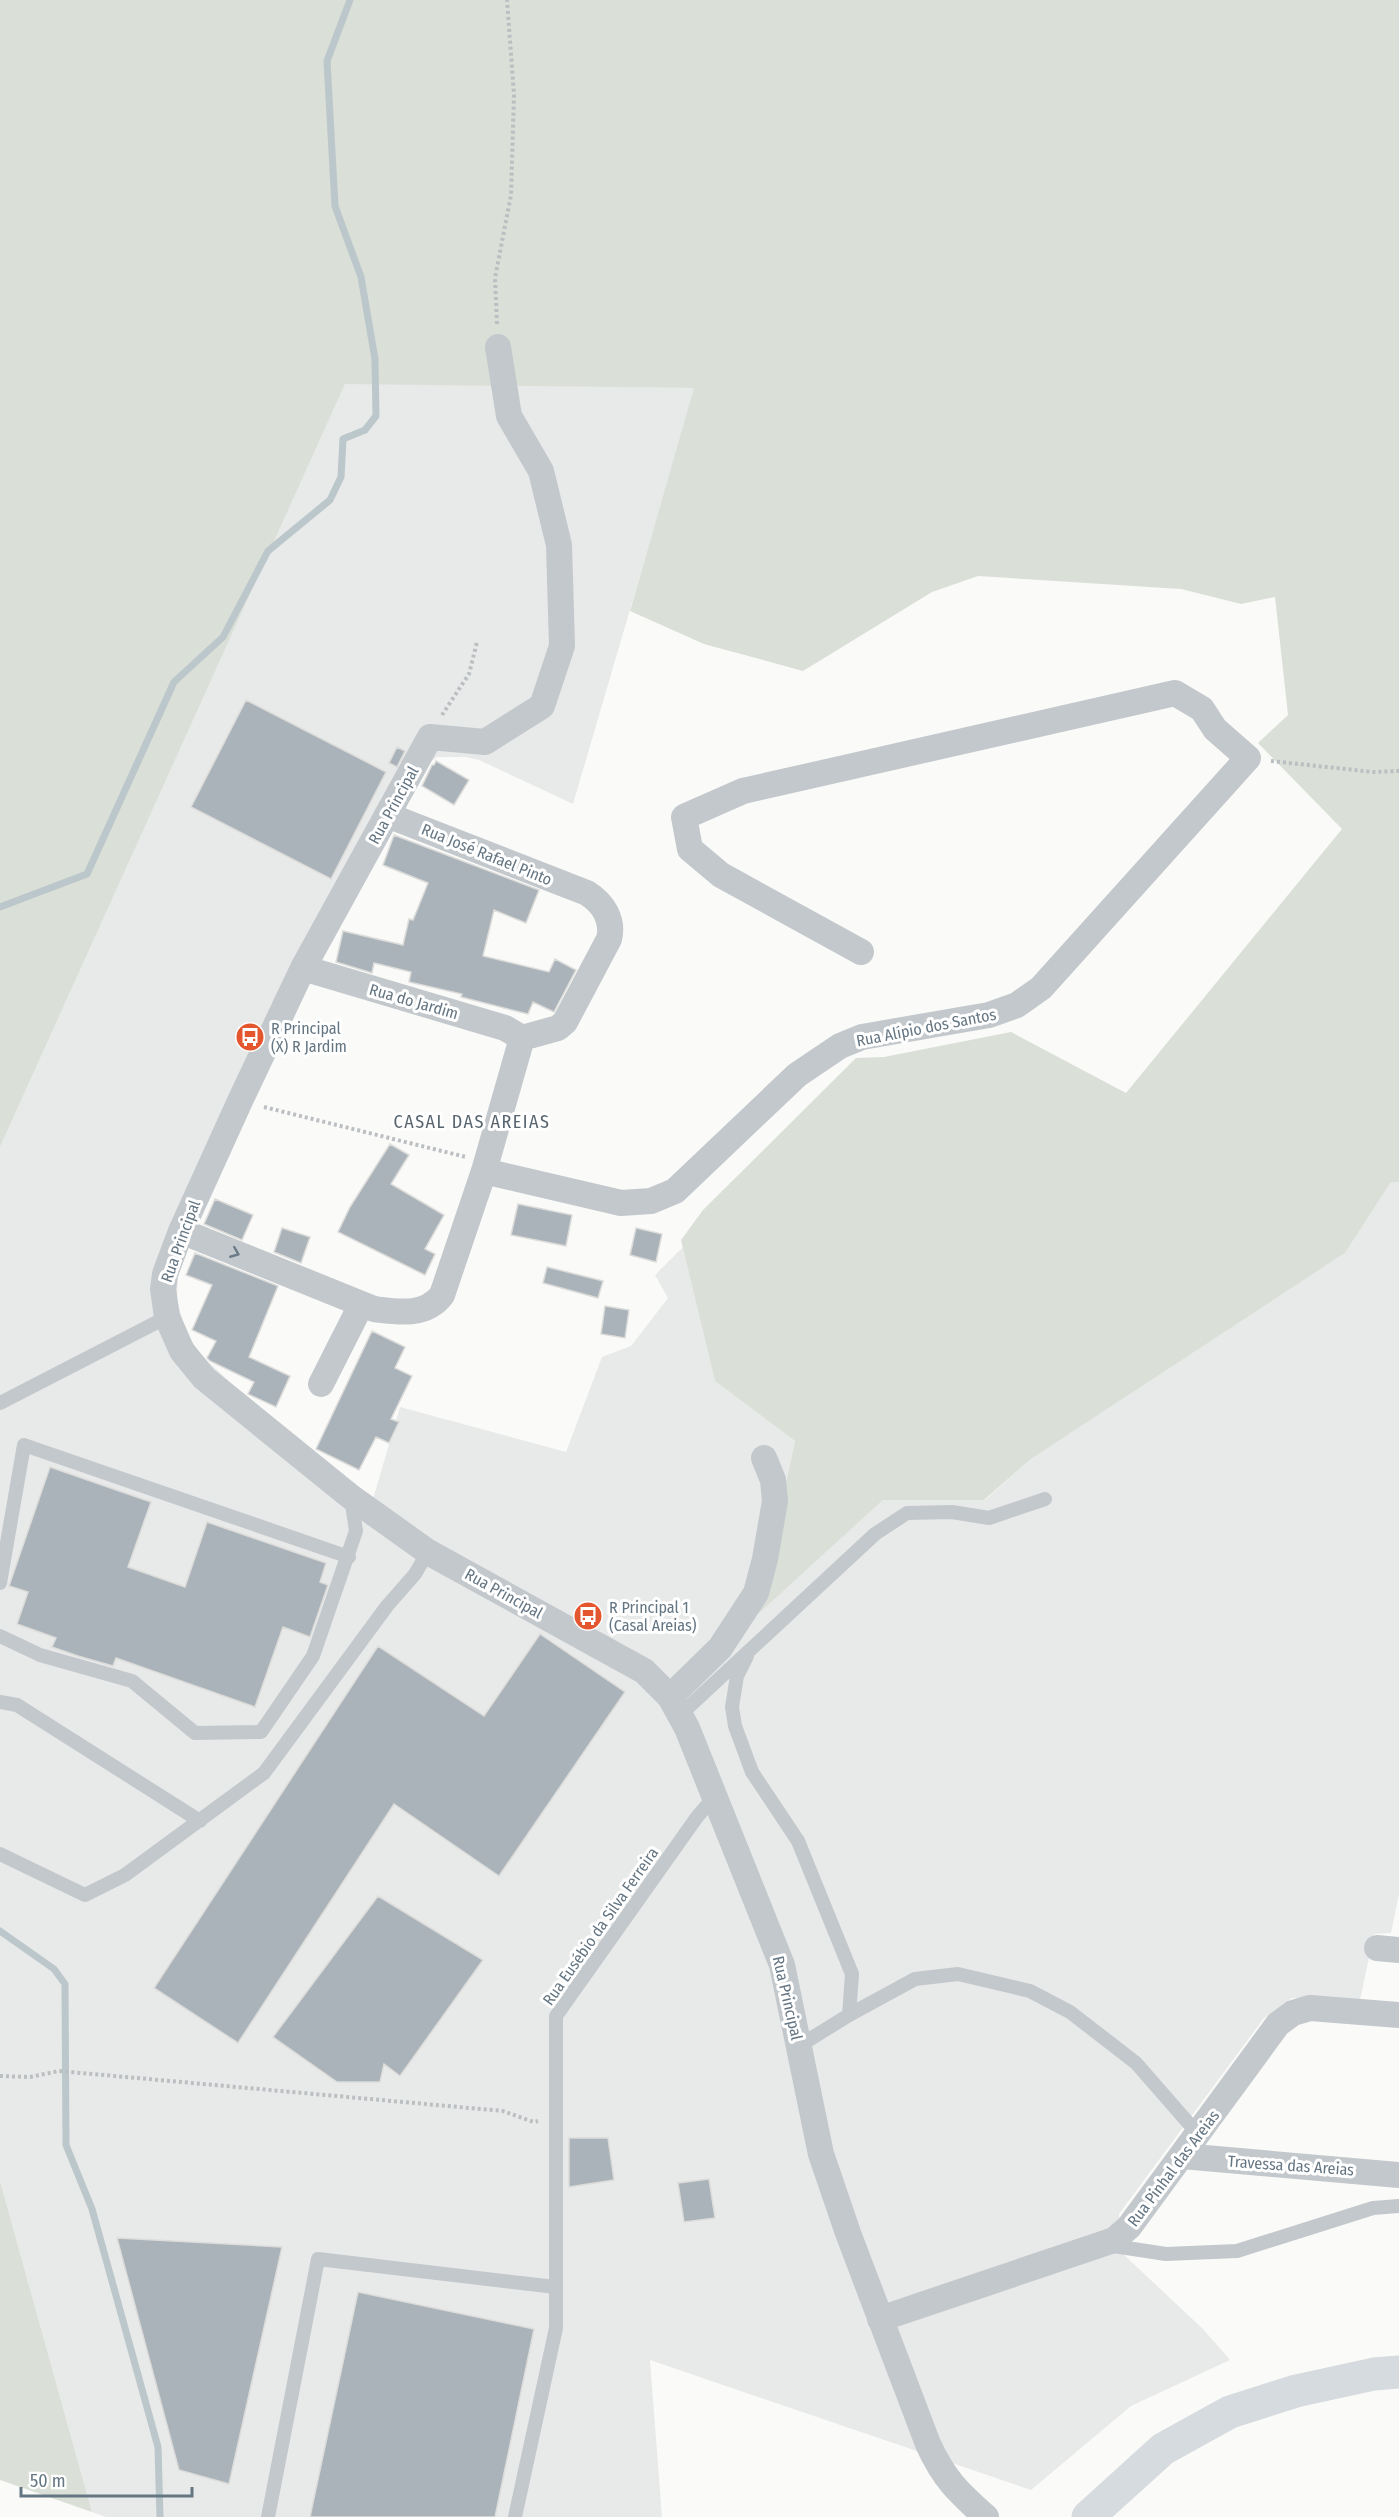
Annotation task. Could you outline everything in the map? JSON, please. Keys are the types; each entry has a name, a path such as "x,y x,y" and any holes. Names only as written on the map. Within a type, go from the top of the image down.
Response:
{"main road":[{"path":"1089,2517 1163,2449 1230,2412 1296,2391 1374,2373 1399,2372"}],"street":[{"path":"430,737 485,742 542,706 562,646 559,546 542,471 509,416 498,346"},
{"path":"861,952 721,875 690,849 684,817 743,791 1175,693 1202,709 1215,729 1248,758"},
{"name":"Rua Principal","path":"430,737 303,968 240,1101 181,1231 165,1274 163,1289 166,1317 182,1351 198,1373 351,1497 428,1552 644,1671 676,1705 782,1965 821,2154 880,2319 936,2462 954,2489 986,2517"},
{"name":"Rua Alípio dos Santos","path":"484,1171 621,1203 651,1202 675,1191 796,1075 840,1046 861,1037 989,1015 1003,1011 1028,998 1041,988 1248,758"},
{"name":"Rua José Rafael Pinto","path":"387,815 587,893 594,898 606,914 611,931 609,939 565,1022 558,1028 522,1038"},
{"name":"Rua do Jardim","path":"303,968 505,1028 522,1038"},
{"path":"181,1231 361,1305 402,1312 423,1309 437,1301 442,1295 484,1171 522,1038"},
{"path":"321,1384 361,1305"},
{"path":"676,1705 720,1648 756,1593 765,1559 775,1501 773,1480 764,1458"},
{"name":"Rua Pinhal das Areias","path":"880,2319 1105,2245 1130,2227 1278,2024 1293,2013 1310,2008 1399,2015"},
{"name":"Travessa das Areias","path":"1182,2156 1399,2175"}],"lane":[{"path":"0,1404 166,1317"},
{"path":"0,1583 24,1445 349,1557"},
{"path":"0,1636 40,1655 132,1681 195,1733 261,1732 313,1656 349,1557 356,1531 351,1497"},
{"path":"676,1705 751,1649 875,1534 907,1513 952,1512 989,1518 1045,1499"},
{"path":"0,1854 85,1895 125,1875 264,1773 387,1606 415,1574 428,1552"},
{"path":"751,1649 737,1676 732,1707 735,1726 752,1772 798,1841 848,1962 852,1974 849,2015"},
{"path":"0,1702 17,1706 200,1821"},
{"name":"Rua Eusébio da Silva Ferreira","path":"515,2517 556,2328 556,2016 697,1817 714,1797"},
{"path":"799,2046 849,2015 915,1979 958,1974 1030,1991 1070,2012 1136,2063 1198,2134"},
{"path":"1105,2245 1166,2254 1237,2251 1373,2208 1399,2206"},
{"path":"268,2517 318,2259 555,2288"}],"path":[{"path":"498,346 495,278 511,195 514,102 507,0"},
{"path":"430,737 469,674 477,642"},
{"path":"1248,758 1373,772 1399,771"},
{"path":"240,1101 465,1157 484,1171"},
{"path":"0,2076 30,2077 59,2071 503,2111 534,2122 555,2118"}],"shaded area":[{"path":"0,0 1399,0 1399,1182 1391,1182 1345,1253 1031,1459 984,1500 883,1500 758,1614 795,1441 715,1381 681,1240 703,1210 856,1058 884,1057 1011,1032 1126,1093 1342,829 1258,743 1288,715 1275,597 1241,604 1181,589 978,576 932,592 803,671 704,644 630,611 694,388 345,384 0,1147"},
{"path":"345,383 695,388 573,804 479,760 465,757 437,757 421,769 326,942 199,1219 178,1277 177,1300 181,1314 187,1334 200,1354 233,1385 373,1499 400,1407 566,1452 602,1357 631,1346 668,1298 655,1275 683,1247 715,1381 795,1441 758,1613 883,1500 985,1500 1031,1459 1345,1253 1391,1182 1399,1182 1399,1894 1391,1933 1374,1934 1360,2000 1292,1998 1264,2018 1119,2214 1122,2253 1203,2329 1230,2360 1131,2406 1031,2490 650,2360 662,2517 106,2517 92,2512 0,2181 0,1147"},
{"path":"0,2181 92,2512 0,2480"}],"building":[{"path":"246,700 386,772 331,879 191,807"},
{"path":"397,747 405,751 397,767 389,763"},
{"path":"436,761 469,780 454,805 422,786"},
{"path":"394,835 539,890 526,923 494,910 483,956 549,972 555,959 576,970 554,1012 533,1002 528,1014 461,997 462,994 409,982 411,972 374,963 372,973 336,962 343,931 403,945 409,919 413,920 428,883 383,865"},
{"path":"390,1144 409,1155 391,1184 444,1215 425,1249 435,1254 425,1275 338,1232 350,1207"},
{"path":"215,1199 253,1215 242,1240 204,1224"},
{"path":"518,1204 572,1215 566,1246 511,1235"},
{"path":"282,1228 310,1237 301,1263 274,1252"},
{"path":"636,1228 662,1234 656,1262 630,1255"},
{"path":"195,1253 278,1286 249,1357 290,1376 276,1407 248,1394 254,1382 210,1361 207,1358 216,1341 192,1330 212,1285 186,1275"},
{"path":"547,1267 603,1281 598,1298 543,1283"},
{"path":"605,1306 629,1310 625,1338 601,1334"},
{"path":"372,1331 405,1347 395,1368 412,1376 391,1419 399,1422 389,1443 376,1437 359,1470 316,1449"},
{"path":"50,1467 151,1502 128,1567 185,1587 207,1522 326,1563 320,1582 328,1585 310,1637 283,1627 255,1707 116,1658 113,1666 52,1647 56,1638 17,1624 28,1592 9,1586"},
{"path":"540,1634 625,1692 499,1876 394,1804 238,2043 154,1988 378,1646 484,1716"},
{"path":"378,1896 483,1960 400,2076 384,2064 380,2082 337,2082 273,2037"},
{"path":"569,2138 608,2138 614,2180 569,2187"},
{"path":"709,2179 715,2218 684,2222 678,2183"},
{"path":"117,2238 282,2247 229,2484 179,2470"},
{"path":"358,2292 534,2329 495,2517 310,2517"}],"waterway":[{"path":"0,907 87,874 174,682 223,637 268,551 330,500 341,477 343,439 365,430 376,416 375,359 361,277 335,206 327,61 350,0"},
{"path":"0,1931 54,1969 65,1984 66,2145 92,2209 158,2447 160,2517"}],"place":[{"name":"R Principal (X) R Jardim","path":"250,1037"},
{"name":"R Principal 1 (Casal Areias)","path":"588,1616"}],"district":[{"name":"CASAL DAS AREIAS","path":"472,1122"}]}
